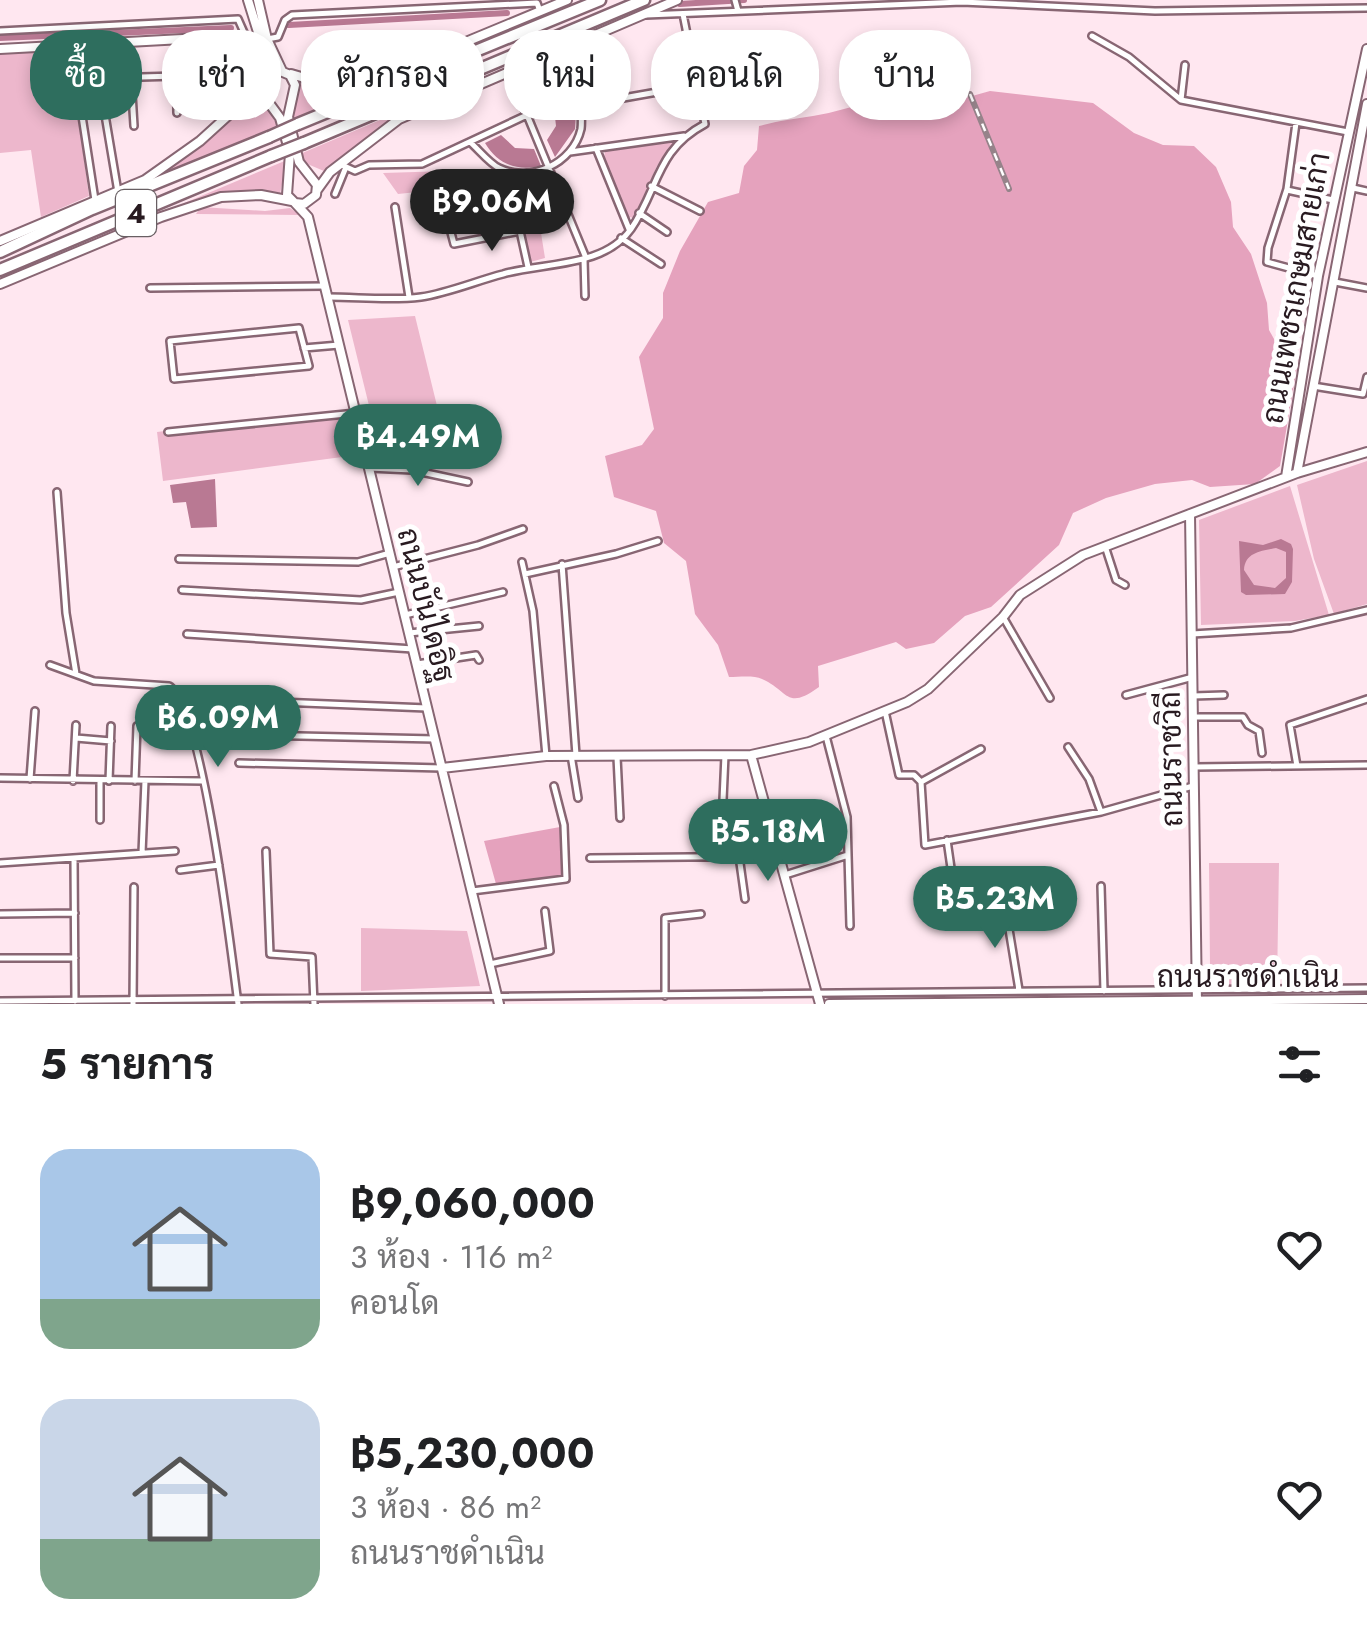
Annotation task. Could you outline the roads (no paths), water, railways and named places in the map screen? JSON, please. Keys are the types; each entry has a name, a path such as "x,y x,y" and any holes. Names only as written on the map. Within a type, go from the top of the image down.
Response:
{"highway":[{"name":"4","path":"0,252 92,209 600,0"},
{"name":"4","path":"0,270 644,0"}],"main road":[{"path":"248,0 259,30"},
{"path":"258,0 261,30"},
{"path":"281,72 349,84 380,78 567,0"},
{"path":"607,30 678,0"},
{"path":"0,49 30,47"},
{"name":"ถนนเพชรเกษมสายเก่า","path":"1286,476 1318,276 1367,49"},
{"path":"281,67 296,85 288,117 296,152 304,170 316,181 308,216"},
{"path":"281,120 290,153 286,186 294,202 304,204 399,119 504,74"},
{"name":"ถนนเพชรเกษมสายเก่า","path":"1297,472 1367,104"},
{"name":"4","path":"0,242 146,180 200,142 222,120"},
{"name":"4","path":"0,284 161,216 221,197 262,195 294,202"},
{"name":"ถนนบันไดอิฐ","path":"294,202 308,216 499,1001"},
{"path":"442,768 546,756 751,755 826,736 928,688 1003,617 1020,595 1045,577 1105,546 1297,472 1367,452"},
{"name":"ถนนราชวิถี","path":"1190,514 1197,998"},
{"path":"751,755 819,999"},
{"name":"ถนนราชดำเนิน","path":"829,1004 976,997 1045,1003 1109,994 1197,998 1286,994 1367,999"}],"street":[{"path":"410,0 412,8"},
{"path":"642,15 737,6 842,3 1365,5"},
{"path":"280,30 284,20 292,15 537,4 540,11"},
{"path":"682,13 686,30"},
{"path":"0,31 238,19 243,30"},
{"path":"1092,36 1128,57 1181,100 1348,132"},
{"path":"1181,100 1185,66"},
{"path":"82,120 95,202"},
{"path":"107,120 118,192"},
{"path":"134,120 134,126"},
{"path":"335,194 343,166 356,171 369,165 422,164 516,120"},
{"path":"529,120 585,258 584,296"},
{"path":"470,142 497,167 522,174 549,168 570,152 580,120"},
{"path":"570,152 684,136 705,124 704,120"},
{"path":"1296,123 1287,190 1267,262 1318,276"},
{"path":"328,297 419,298 528,268 585,258 611,248 630,231 660,167 684,136"},
{"path":"596,148 630,231"},
{"path":"652,186 700,211"},
{"path":"1350,187 1367,192"},
{"path":"1287,190 1333,200"},
{"path":"395,206 409,297"},
{"path":"638,213 667,232"},
{"path":"520,231 454,244 449,225 452,220 497,214 515,221 520,231 528,268"},
{"path":"621,238 661,264"},
{"path":"1332,281 1367,288"},
{"path":"150,288 325,286"},
{"path":"299,328 304,348 308,366 174,379 170,341 299,328"},
{"path":"304,348 340,345"},
{"path":"1313,386 1363,394 1367,376"},
{"path":"168,432 356,413"},
{"path":"370,468 412,470 468,482"},
{"path":"57,492 66,613 76,674"},
{"path":"393,566 478,545 523,529"},
{"path":"525,574 658,541"},
{"path":"1105,546 1118,582 1125,585"},
{"path":"179,559 358,562 390,553"},
{"path":"522,562 533,611 546,756"},
{"path":"562,564 572,663 578,798"},
{"path":"182,590 361,600 399,592"},
{"path":"405,615 502,592"},
{"path":"1192,634 1291,628 1367,610"},
{"path":"1003,617 1050,698"},
{"path":"409,634 479,626"},
{"path":"187,634 413,649"},
{"path":"416,664 476,655 479,660"},
{"path":"50,664 94,681 169,686 176,690 192,730 219,864 238,1001"},
{"path":"1126,695 1192,678"},
{"path":"1193,696 1224,695"},
{"path":"1296,766 1290,725 1367,699"},
{"path":"230,700 428,708"},
{"path":"30,779 35,711"},
{"path":"885,711 899,775 914,775 920,782 925,844 1101,812 1193,786"},
{"path":"1193,717 1243,717 1248,725 1259,730 1262,753"},
{"path":"73,780 76,725"},
{"path":"109,781 111,726"},
{"path":"135,781 138,726"},
{"path":"249,735 435,739"},
{"path":"826,736 846,817 850,926"},
{"path":"76,738 111,740"},
{"path":"1068,747 1089,779 1101,812"},
{"path":"920,782 981,749"},
{"path":"617,754 620,818"},
{"path":"722,800 725,754"},
{"path":"239,763 442,768"},
{"path":"1193,767 1367,765"},
{"path":"0,778 202,781"},
{"path":"142,854 145,781"},
{"path":"100,782 100,820"},
{"path":"472,891 566,879 564,825 554,786"},
{"path":"947,840 952,875"},
{"path":"0,864 175,851"},
{"path":"266,851 270,954 312,957 314,1000"},
{"path":"785,875 848,855"},
{"path":"739,856 745,899"},
{"path":"590,858 780,856"},
{"path":"74,858 75,1002"},
{"path":"180,870 219,864"},
{"path":"0,1001 397,996 499,1001 665,996 819,999 877,992 976,997 1020,991 1109,994 1100,886"},
{"path":"133,1002 134,887"},
{"path":"1006,904 1020,991"},
{"path":"490,964 550,951 546,911"},
{"path":"0,914 75,914"},
{"path":"665,996 664,920 670,915 702,914"},
{"path":"0,958 75,958"},
{"path":"1286,994 1367,988"},
{"path":"877,992 877,1004"},
{"path":"397,996 397,1004"}],"waterway":[{"path":"680,4 744,0"},
{"path":"289,25 507,13"},
{"path":"0,38 231,28"}],"railway":[{"path":"971,96 1009,189"}]}
